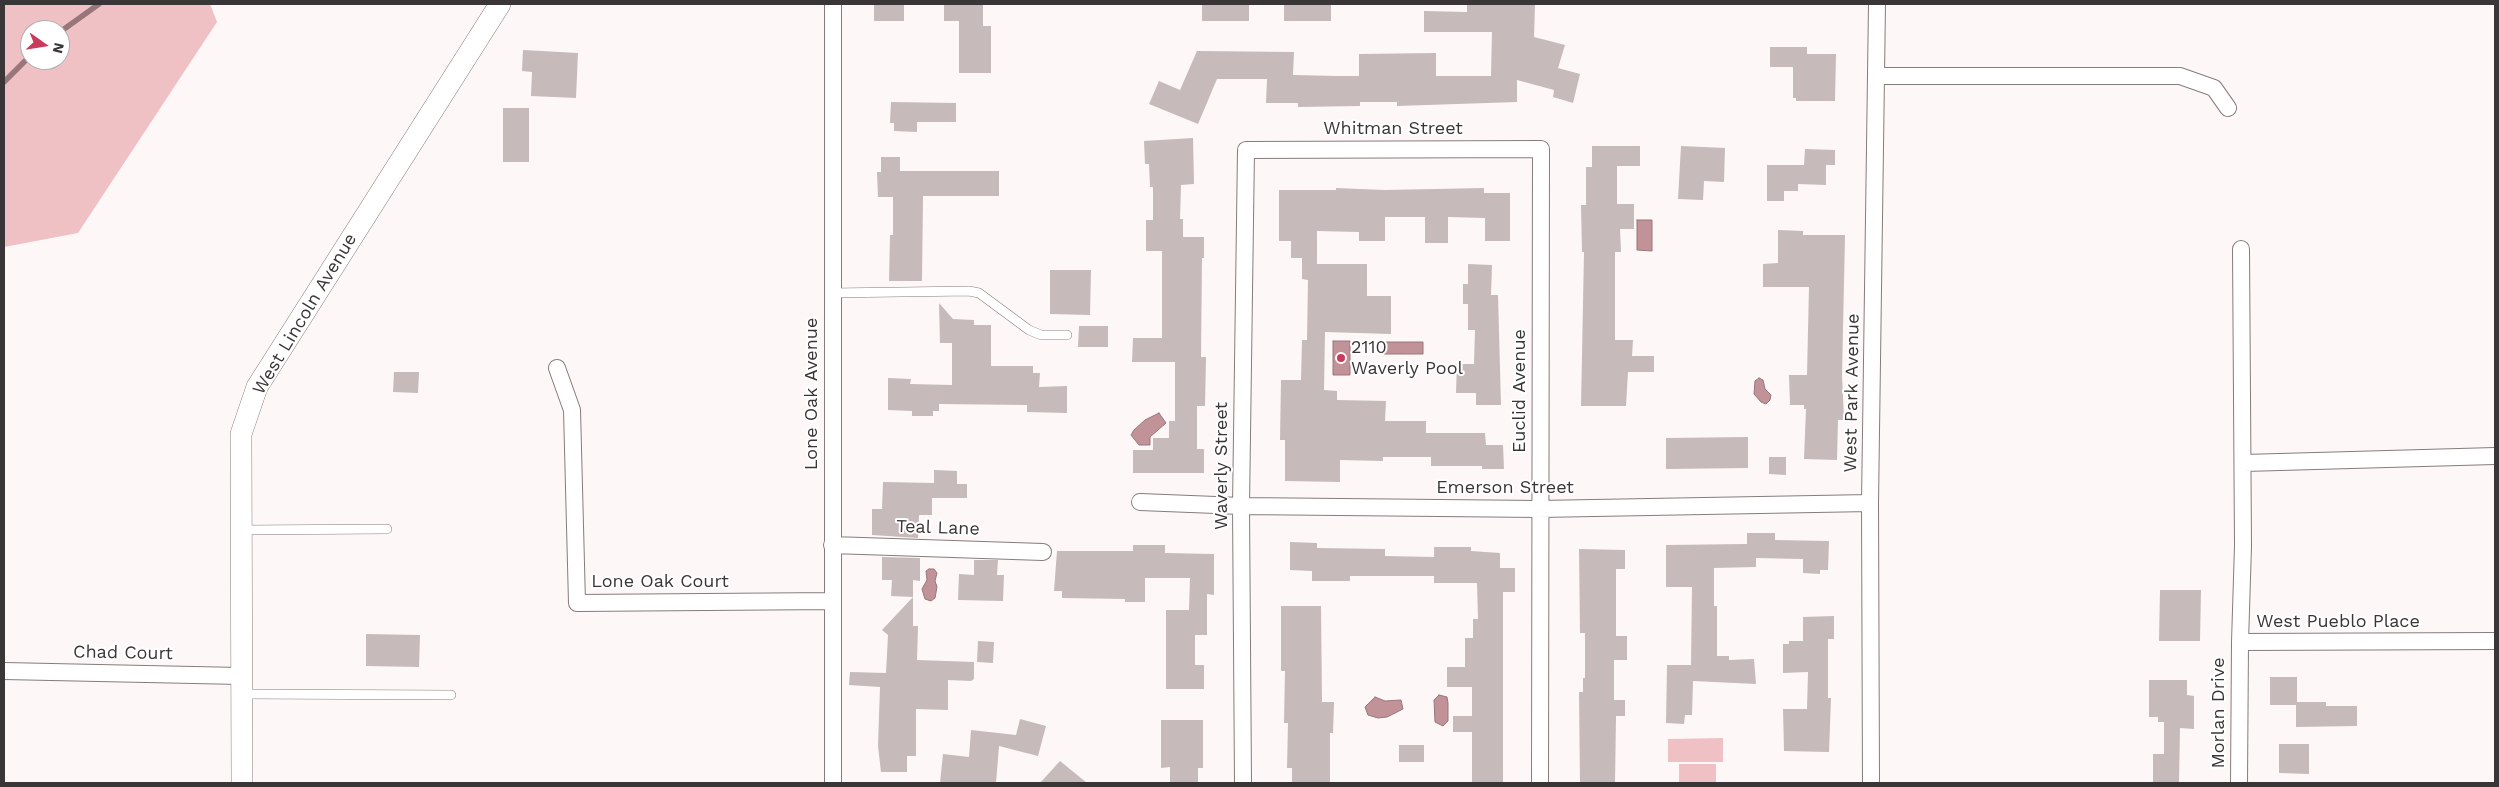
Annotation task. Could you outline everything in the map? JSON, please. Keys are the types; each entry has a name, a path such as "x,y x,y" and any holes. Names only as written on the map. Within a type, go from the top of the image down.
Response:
{"street":[{"name":"West Lincoln Avenue","path":"242,783 241,434 257,387 500,4"},
{"name":"Lone Oak Avenue","path":"832,4 833,783"},
{"name":"West Park Avenue","path":"1871,783 1870,503 1877,4"},
{"path":"1877,76 2180,76 2214,88 2228,108"},
{"name":"Whitman Street","path":"1246,150 1541,149"},
{"name":"Euclid Avenue","path":"1540,783 1541,149"},
{"name":"Waverly Street","path":"1243,783 1241,506 1246,150"},
{"name":"West Pueblo Place","path":"2241,250 2244,463 2240,642 2495,641"},
{"name":"Lone Oak Court","path":"557,368 572,410 576,603 832,601"},
{"path":"2244,463 2495,456"},
{"name":"Emerson Street","path":"1140,502 1241,506 1539,508 1870,503"},
{"name":"Teal Lane","path":"832,545 1043,552"},
{"name":"Morlan Drive","path":"2239,783 2240,642"},
{"name":"Chad Court","path":"4,671 241,685"}],"lane":[{"path":"832,293 968,291 979,294 1029,330 1041,335 1068,335"},
{"path":"241,530 387,530"},
{"path":"241,685 452,695"}],"shaded area":[{"path":"4,4 210,4 217,22 78,233 4,247"},
{"path":"1637,220 1652,220 1652,251 1637,250"},
{"name":"2110 Waverly Pool","path":"1333,341 1350,341 1350,375 1333,375"},
{"path":"1385,342 1423,342 1423,354 1384,354"},
{"path":"1759,378 1763,380 1765,389 1771,395 1770,400 1766,404 1761,402 1754,394 1755,381"},
{"path":"1159,413 1166,423 1150,437 1150,445 1139,445 1131,435 1134,430 1145,420"},
{"path":"934,569 937,573 935,598 931,601 925,599 922,589 927,580 926,571"},
{"path":"1439,695 1447,697 1448,703 1448,721 1443,726 1435,722 1434,700"},
{"path":"1375,697 1385,701 1401,700 1403,709 1387,717 1378,718 1368,715 1365,707"},
{"path":"1723,738 1723,762 1668,762 1668,739"},
{"path":"1679,764 1716,764 1716,783 1679,783"}],"building":[{"path":"874,4 904,4 904,21 874,21"},
{"path":"944,4 983,4 983,26 991,26 991,73 959,73 959,21 944,21"},
{"path":"1202,4 1249,4 1249,21 1202,21"},
{"path":"1284,4 1331,4 1331,21 1284,21"},
{"path":"1467,4 1535,4 1534,37 1565,45 1558,68 1580,74 1573,103 1553,97 1554,90 1517,80 1517,102 1397,106 1397,102 1360,102 1360,106 1298,107 1298,103 1266,103 1267,79 1217,79 1198,124 1149,104 1159,81 1180,90 1197,51 1294,52 1293,75 1337,76 1359,76 1359,54 1436,53 1436,76 1491,76 1492,32 1424,32 1424,11 1467,12"},
{"path":"1770,47 1807,47 1807,54 1836,54 1835,101 1796,101 1796,98 1793,98 1793,67 1770,67"},
{"path":"523,50 578,53 576,98 531,96 532,72 522,71"},
{"path":"891,102 956,103 956,122 917,122 917,132 894,131 894,123 890,123"},
{"path":"503,108 529,108 529,162 503,162"},
{"path":"1193,138 1194,184 1181,185 1180,219 1183,219 1183,237 1204,237 1201,357 1206,357 1205,406 1197,406 1197,449 1204,449 1204,473 1133,473 1133,450 1153,450 1153,438 1169,438 1169,421 1175,421 1175,362 1132,362 1133,338 1162,338 1162,251 1146,251 1146,220 1153,220 1153,187 1150,187 1149,164 1145,164 1144,141"},
{"path":"1592,146 1640,146 1640,166 1617,166 1617,204 1634,204 1634,229 1620,229 1621,252 1615,252 1615,340 1633,340 1632,356 1654,356 1654,372 1628,372 1626,406 1581,406 1584,252 1582,252 1581,205 1586,205 1586,167 1592,167"},
{"path":"1681,146 1725,148 1724,182 1704,181 1703,200 1678,199"},
{"path":"1805,149 1835,150 1835,165 1826,165 1826,185 1798,184 1798,191 1784,191 1784,201 1767,201 1767,165 1804,165"},
{"path":"881,157 900,157 900,171 999,171 999,196 923,196 922,281 889,281 890,235 893,235 893,197 878,197 877,172 881,172"},
{"path":"1336,188 1385,190 1484,188 1484,193 1510,193 1510,241 1485,241 1485,218 1448,217 1448,243 1425,243 1425,217 1385,217 1385,241 1359,241 1359,232 1317,231 1317,264 1367,264 1367,296 1391,296 1391,334 1325,332 1324,390 1337,391 1337,400 1386,401 1385,421 1426,421 1426,433 1485,433 1486,445 1503,445 1504,469 1482,469 1482,466 1431,466 1431,457 1383,457 1383,461 1340,460 1340,482 1285,481 1285,440 1280,440 1281,380 1301,380 1302,340 1307,340 1308,280 1302,279 1302,258 1291,258 1291,241 1279,241 1279,190 1336,190"},
{"path":"1778,230 1803,231 1803,235 1845,235 1842,375 1844,420 1838,420 1837,460 1804,459 1806,409 1804,409 1804,405 1790,405 1789,375 1807,375 1809,287 1763,287 1763,264 1778,263"},
{"path":"1468,264 1492,265 1491,295 1498,295 1501,405 1476,405 1476,393 1456,393 1457,364 1474,364 1475,330 1468,330 1468,304 1463,304 1463,284 1468,284"},
{"path":"1050,270 1091,270 1090,315 1050,314"},
{"path":"939,303 953,319 974,320 974,325 991,325 991,366 1033,366 1033,373 1040,373 1039,387 1067,386 1067,413 1027,412 1027,405 939,404 939,411 933,411 933,416 912,416 912,411 888,410 888,378 911,379 910,384 952,385 952,343 940,343"},
{"path":"1079,326 1108,326 1108,347 1078,347"},
{"path":"394,372 419,372 418,393 393,392"},
{"path":"1748,437 1748,468 1666,469 1666,438"},
{"path":"1769,457 1786,457 1786,475 1769,474"},
{"path":"934,470 957,471 957,484 967,484 967,498 932,498 932,515 919,515 918,538 872,535 872,509 882,509 883,482 934,483"},
{"path":"1747,533 1775,533 1775,540 1829,541 1828,570 1820,570 1820,574 1803,573 1803,559 1756,558 1756,567 1714,568 1714,606 1717,606 1717,656 1729,656 1729,660 1754,659 1756,684 1693,681 1692,715 1685,715 1684,724 1666,723 1667,665 1691,665 1692,587 1666,587 1666,545 1747,544"},
{"path":"1290,542 1317,543 1317,548 1385,549 1385,556 1434,557 1434,547 1471,547 1471,551 1500,553 1500,568 1515,568 1515,592 1503,592 1503,783 1472,783 1472,732 1453,732 1453,716 1472,716 1472,687 1447,687 1447,667 1465,667 1465,638 1473,638 1473,619 1478,619 1477,583 1434,583 1434,576 1350,576 1350,581 1312,581 1312,571 1290,570"},
{"path":"1133,545 1165,545 1165,553 1214,554 1214,595 1207,594 1207,635 1195,635 1195,665 1204,665 1204,689 1166,689 1166,610 1189,610 1190,578 1145,578 1145,602 1125,602 1125,599 1062,598 1062,591 1054,591 1057,551 1133,551"},
{"path":"1579,549 1625,550 1625,569 1616,569 1616,636 1627,636 1627,660 1614,660 1614,700 1625,700 1625,716 1616,716 1615,783 1580,783 1579,692 1583,692 1583,678 1585,678 1585,633 1580,633"},
{"path":"882,557 920,558 920,581 913,580 913,597 891,596 892,580 882,580"},
{"path":"974,560 998,560 997,575 1004,575 1003,601 958,600 959,574 974,575"},
{"path":"2160,590 2201,590 2200,641 2159,641"},
{"path":"913,597 913,626 918,626 917,660 974,662 974,679 971,681 948,680 948,710 916,709 916,756 907,756 907,772 881,772 878,746 880,687 849,685 850,672 886,673 888,635 882,630"},
{"path":"1281,606 1321,606 1322,702 1334,702 1333,733 1330,733 1330,783 1292,783 1292,768 1287,768 1288,723 1284,723 1285,671 1281,671"},
{"path":"1834,616 1834,639 1828,639 1828,698 1831,698 1829,752 1784,751 1783,709 1807,709 1808,672 1783,673 1783,644 1789,644 1789,641 1803,641 1803,617"},
{"path":"366,634 420,635 419,667 366,666"},
{"path":"978,641 994,642 993,663 977,662"},
{"path":"2270,677 2297,677 2297,702 2326,702 2326,706 2357,706 2357,726 2296,727 2296,705 2270,705"},
{"path":"2149,680 2187,680 2187,695 2194,696 2194,729 2180,728 2179,783 2153,783 2153,754 2164,754 2164,722 2158,722 2158,717 2149,717"},
{"path":"1020,719 1046,726 1038,756 999,746 996,783 940,783 943,754 969,757 971,730 1016,735"},
{"path":"1161,720 1203,720 1203,768 1198,768 1198,783 1170,783 1170,767 1161,768"},
{"path":"2279,744 2309,744 2309,774 2279,773"},
{"path":"1399,745 1424,745 1424,762 1399,762"},
{"path":"1060,761 1087,783 1040,783"}],"waterway":[{"path":"70,25 99,4"},
{"path":"4,82 20,66"}],"place":[{"name":"2110 Waverly Pool","path":"1341,358"}]}
